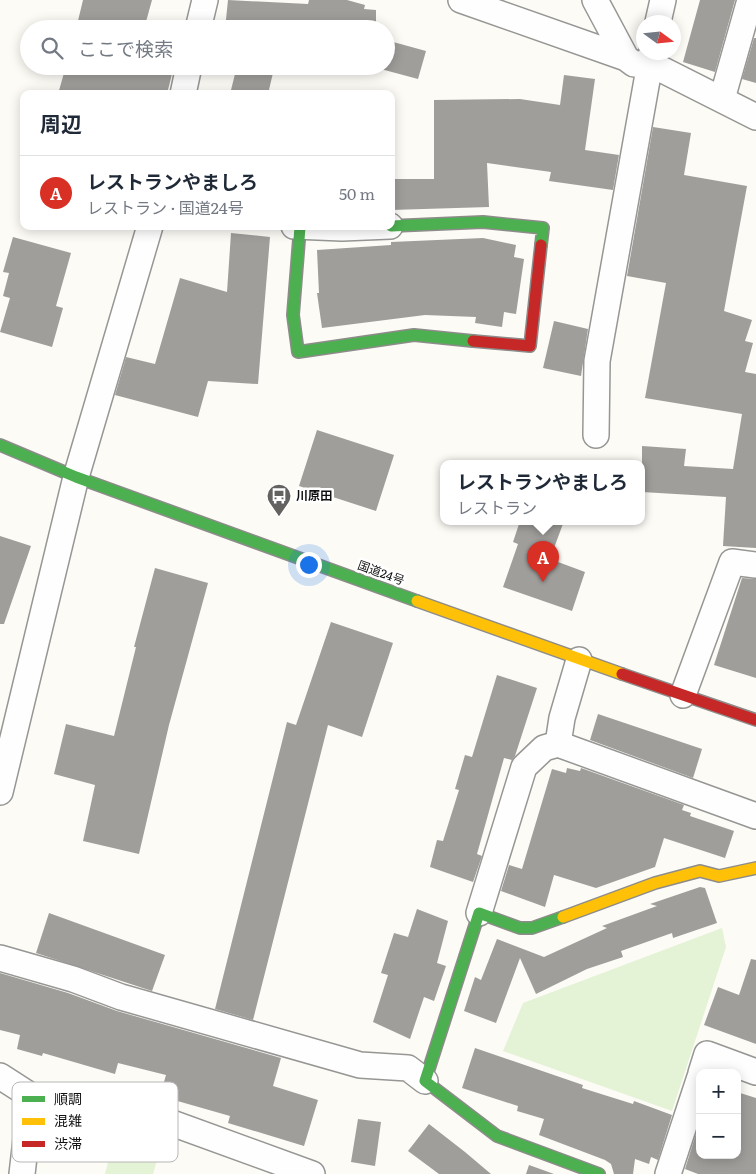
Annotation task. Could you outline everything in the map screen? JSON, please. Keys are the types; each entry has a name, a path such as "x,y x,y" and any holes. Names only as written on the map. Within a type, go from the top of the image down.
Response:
{"main road":[{"path":"297,230 293,315 298,352 414,335 530,346 543,228 483,222 395,226"},
{"name":"国道24号","path":"0,444 76,477 579,660 756,720"},
{"path":"599,1174 497,1136 425,1081 479,913 520,928 532,928 655,883 700,871 719,876 756,868"}],"street":[{"path":"200,20 205,0"},
{"path":"461,0 636,56"},
{"path":"595,0 636,51"},
{"path":"660,15 663,0"},
{"path":"722,99 750,0"},
{"path":"596,435 597,361 642,60"},
{"path":"646,60 756,117"},
{"path":"184,90 187,75"},
{"path":"0,792 76,477 149,230"},
{"path":"683,695 732,562 756,565"},
{"path":"558,744 562,718 579,660"},
{"path":"479,913 524,767 544,748 558,744 756,816"},
{"path":"0,958 73,979 121,998 360,1065 408,1068 425,1081"},
{"path":"702,1069 707,1054 756,1072"},
{"path":"0,1076 12,1084"},
{"path":"668,1174 696,1089"},
{"path":"178,1125 312,1174"}],"green space":[{"path":"722,928 726,947 672,1111 503,1051 523,1003"},
{"path":"108,1162 156,1162 153,1174 105,1174"}],"building":[{"path":"83,0 152,0 146,20 78,20"},
{"path":"228,0 308,4 309,0 347,0 365,5 364,9 376,10 376,20 226,20"},
{"path":"700,0 735,0 715,72 683,62"},
{"path":"754,38 756,38 756,83 742,79"},
{"path":"395,42 426,51 418,79 395,73"},
{"path":"63,75 172,75 168,90 59,90"},
{"path":"235,75 273,75 269,90 231,90"},
{"path":"564,75 595,79 585,150 619,155 613,190 549,181 551,172 487,163 489,207 395,210 395,179 434,179 434,100 520,99 560,105"},
{"path":"653,127 691,133 684,175 747,186 724,311 752,320 745,341 753,343 745,372 756,374 756,548 723,546 726,497 645,492 645,460 642,460 642,446 686,449 684,466 733,469 742,414 645,398 666,283 627,276"},
{"path":"231,233 270,237 258,384 208,381 198,417 115,395 126,357 155,364 180,278 227,292"},
{"path":"13,237 71,253 56,306 63,308 52,347 0,332 10,298 3,296 9,273 3,272"},
{"path":"483,238 516,245 514,257 524,259 516,314 504,312 502,327 475,323 476,317 425,315 322,328 317,293 319,293 317,250 391,245 391,242"},
{"path":"554,321 588,329 581,376 543,368"},
{"path":"317,430 394,455 376,511 299,486"},
{"path":"519,525 563,525 550,559 585,572 572,611 503,587 518,544 513,542"},
{"path":"0,536 31,546 4,624 0,624"},
{"path":"155,568 208,583 169,725 139,854 83,841 95,785 54,774 66,724 114,736 136,647 134,647"},
{"path":"742,578 756,579 756,678 714,665"},
{"path":"331,622 393,643 362,737 328,725 253,1020 215,1009 287,722 296,725"},
{"path":"497,675 537,688 515,756 512,760 504,758 477,854 482,856 473,882 430,867 437,840 443,841 459,790 455,789 465,755 472,757"},
{"path":"598,714 702,749 693,778 590,740"},
{"path":"567,768 580,771 581,768 684,805 682,810 691,813 690,816 734,831 725,858 664,838 655,867 596,888 554,875 545,907 501,891 509,865 522,869 552,769 566,773"},
{"path":"700,887 705,888 717,923 673,938 672,933 621,951 623,957 587,969 536,994 520,958 496,1023 464,1011 475,977 481,980 497,939 544,957 607,928 602,926 657,906 650,904"},
{"path":"417,909 448,921 437,963 446,966 434,1001 424,997 410,1039 373,1022 388,975 381,973 394,933 408,937"},
{"path":"49,913 165,955 152,991 36,953"},
{"path":"751,959 756,960 756,1044 704,1025 718,987 739,995"},
{"path":"0,973 68,993 117,1011 281,1058 273,1086 318,1100 304,1146 228,1123 230,1116 178,1101 178,1082 164,1082 166,1075 118,1063 115,1074 43,1053 42,1056 17,1049 20,1035 0,1030"},
{"path":"475,1048 583,1085 582,1088 633,1104 634,1101 672,1115 658,1160 651,1157 649,1164 635,1159 633,1174 614,1174 611,1164 605,1160 539,1135 544,1119 517,1111 518,1106 462,1088"},
{"path":"741,1093 756,1098 756,1174 698,1174 685,1169 696,1134 696,1159 741,1159"},
{"path":"358,1119 381,1122 375,1166 351,1162"},
{"path":"429,1124 491,1174 439,1174 408,1151"},
{"path":"529,1165 554,1174 526,1174"}],"traffic: fast":[{"path":"395,226 483,222 543,228 541,245"},
{"path":"300,230 293,315 298,352 414,335 473,341"},
{"path":"0,445 76,477 417,601"},
{"path":"563,917 532,928 520,928 479,913 425,1081 497,1136 599,1174"}],"traffic: slow":[{"path":"417,601 622,674"},
{"path":"563,917 655,883 700,871 719,876 756,868"}],"traffic: jam":[{"path":"473,341 530,346 541,245"},
{"path":"622,674 756,720"}],"place":[{"name":"川原田","path":"279,517"},
{"name":"レストランやましろ","path":"543,582"}]}
